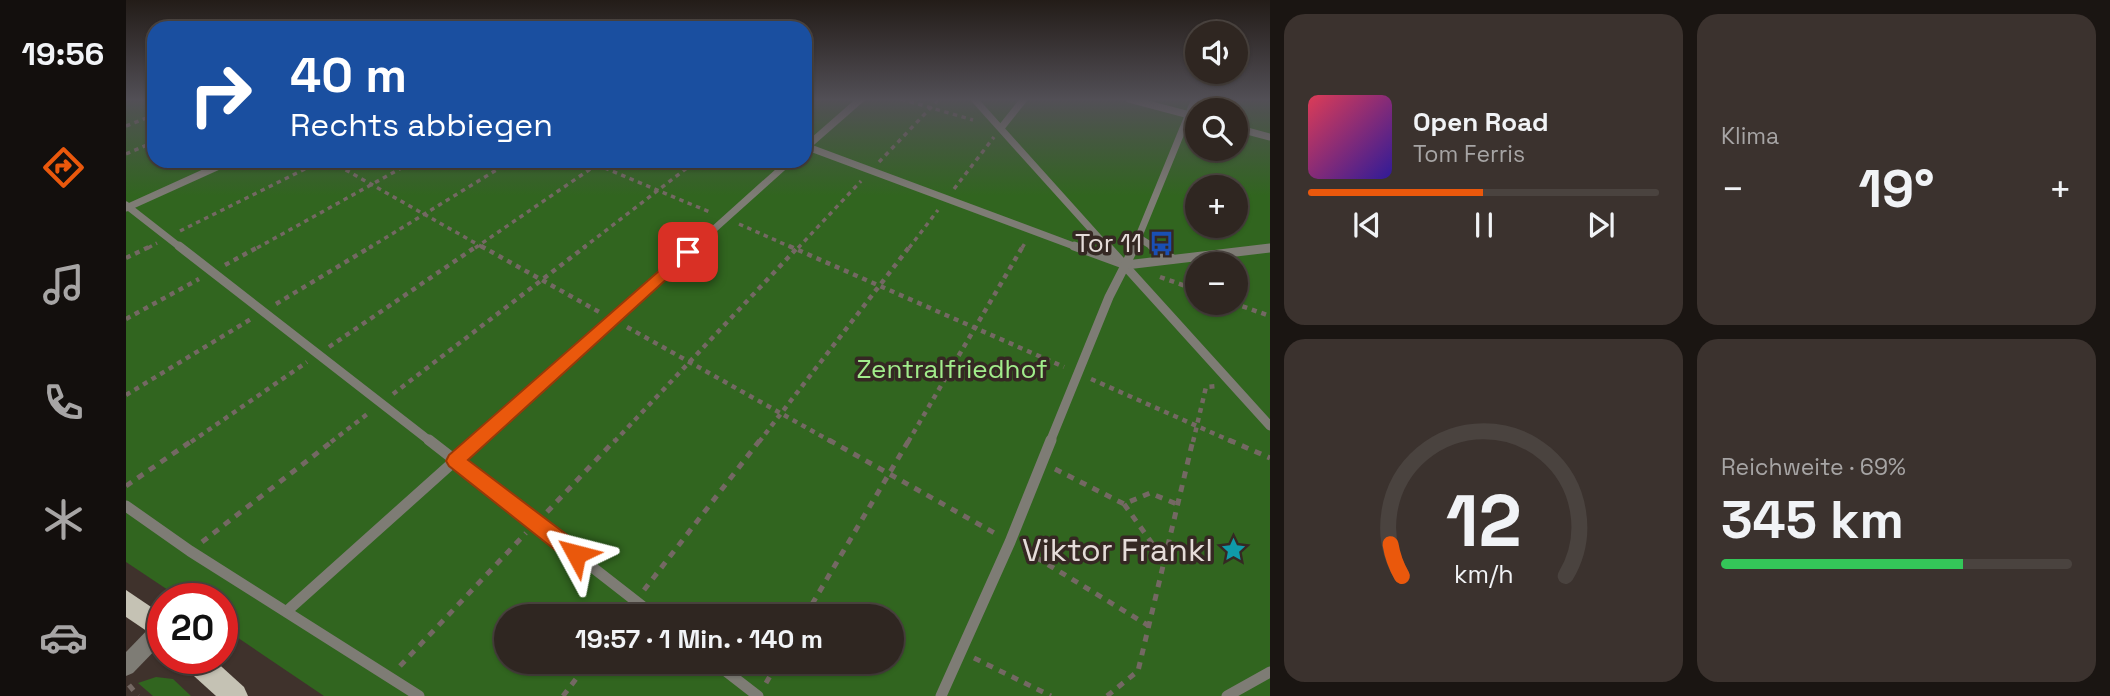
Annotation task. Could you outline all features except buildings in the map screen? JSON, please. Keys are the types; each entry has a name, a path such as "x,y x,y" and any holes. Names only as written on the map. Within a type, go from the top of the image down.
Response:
{"main road":[{"path":"126,602 147,618"},
{"path":"211,674 235,696"}],"street":[{"path":"126,666 147,645"}],"lane":[{"path":"1004,131 1270,426"},
{"path":"941,696 1010,542 1077,373 1109,297 1139,238 1182,131"},
{"path":"1249,131 1270,137"},
{"path":"812,150 1126,265 1270,248"},
{"path":"214,168 127,207 640,604"},
{"path":"287,611 782,168"},
{"path":"1139,238 1173,259"},
{"path":"126,506 190,551 419,696"},
{"path":"1227,696 1270,673"},
{"path":"730,674 758,696"}],"path":[{"path":"389,677 908,131"},
{"path":"636,601 998,131"},
{"path":"126,154 147,145"},
{"path":"126,258 307,168"},
{"path":"342,168 1010,542 1149,626"},
{"path":"126,319 401,168"},
{"path":"126,395 500,168"},
{"path":"126,486 592,168"},
{"path":"609,168 1270,458"},
{"path":"190,551 686,168"},
{"path":"812,604 1033,230"},
{"path":"1248,308 1270,316"},
{"path":"1107,696 1138,671 1199,426 1206,387 1232,383"},
{"path":"1042,462 1124,504 1165,561"},
{"path":"1124,504 1150,493 1179,505"},
{"path":"961,652 1051,696"},
{"path":"563,696 580,674"},
{"path":"758,696 771,674"},
{"path":"126,682 138,696"}],"green space":[{"name":"Zentralfriedhof","path":"126,131 147,131 147,168 812,168 812,131 1185,131 1185,161 1248,161 1248,131 1270,131 1270,696 324,696 238,638 238,583 158,583 126,562"},
{"path":"156,677 173,679 191,696 153,696 138,683"}],"place":[{"name":"Tor 11","path":"1162,243"},
{"name":"Viktor Frankl","path":"1233,550"}],"route":[{"path":"576,554 455,461 688,252"}]}
